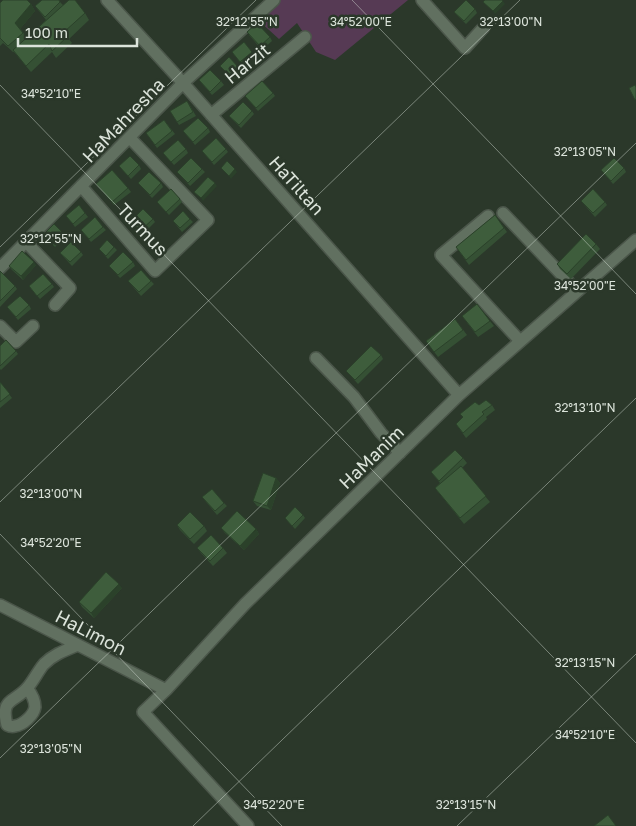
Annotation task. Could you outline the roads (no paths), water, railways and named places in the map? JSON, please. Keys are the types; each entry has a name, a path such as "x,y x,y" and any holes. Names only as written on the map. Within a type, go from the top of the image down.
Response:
{"street":[{"name":"HaTiltan","path":"107,0 183,83 459,395"},
{"name":"HaMahresha","path":"0,268 183,83 274,0"},
{"path":"422,0 465,48 484,27"},
{"name":"Harzit","path":"211,115 305,37"},
{"name":"Turmus","path":"82,186 155,272 208,220 130,138"},
{"path":"503,213 578,291"},
{"path":"488,216 441,255 520,341"},
{"name":"HaManim","path":"248,826 143,712 166,690 245,604 459,395 636,240"},
{"path":"26,242 70,288 55,305"},
{"path":"0,326 16,342 33,326"},
{"path":"316,358 354,397 381,433 400,453"},
{"name":"HaLimon","path":"0,605 166,690"},
{"path":"27,688 44,664 53,657 78,645"}]}
